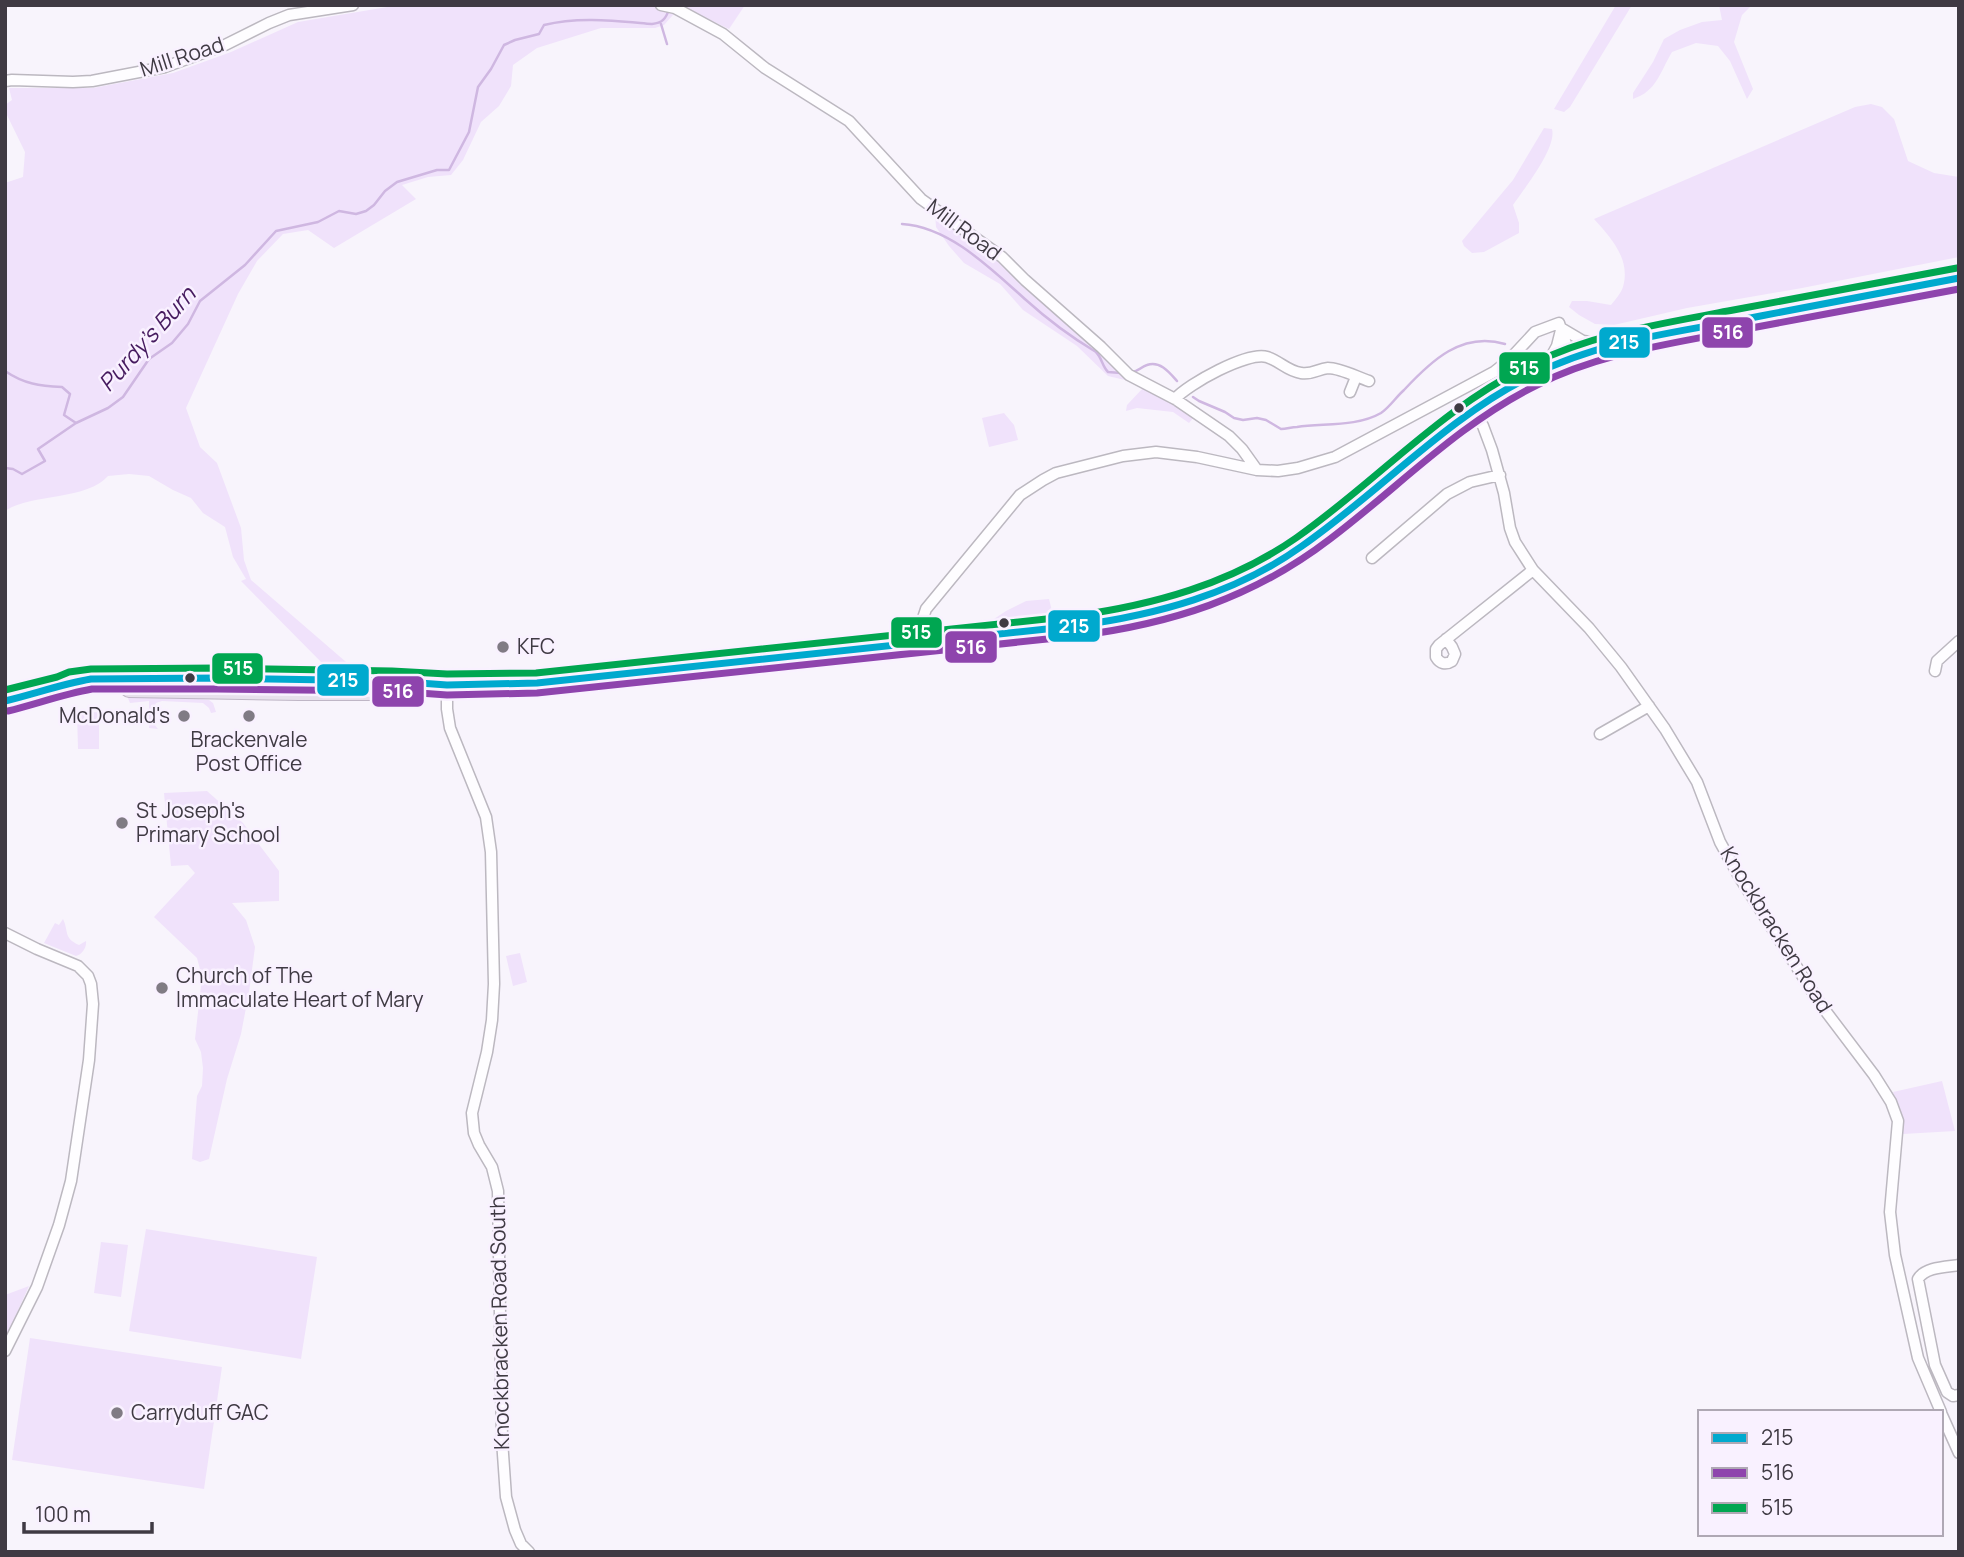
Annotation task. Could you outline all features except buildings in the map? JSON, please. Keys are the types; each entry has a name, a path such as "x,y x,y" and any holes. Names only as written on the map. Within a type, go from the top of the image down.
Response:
{"highway":[{"path":"5,701 91,679 380,681 447,685 537,683 1127,619 1177,607 1216,593 1251,577 1304,546 1473,410 1511,387 1572,358 1615,345 1959,278"},
{"path":"234,679 257,684 337,686 342,692"},
{"path":"60,687 71,690 433,692 447,685"}],"street":[{"name":"Mill Road","path":"5,81 92,81 165,67 225,45 289,15 321,7 353,5"},
{"name":"Mill Road","path":"661,5 676,7 723,34 765,68 849,121 921,199 1002,257 1129,375 1175,399 1229,436 1257,470"},
{"path":"1560,326 1572,358"},
{"path":"1545,370 1557,346 1560,326"},
{"path":"924,643 922,621 926,609 1020,495 1056,473 1097,462 1156,452 1197,457 1257,470 1298,468 1335,457 1494,372 1535,332 1560,326 1583,341 1615,345"},
{"path":"1175,399 1204,377 1258,357 1267,357 1297,373 1309,374 1331,368 1369,381"},
{"path":"1350,392 1356,377"},
{"name":"Knockbracken Road","path":"1473,410 1483,426 1500,475 1515,542 1533,570 1589,628 1649,706 1692,773 1720,842 1740,878 1813,993 1874,1074 1891,1102 1898,1121 1890,1205 1893,1244 1918,1358 1940,1410"},
{"path":"1372,558 1447,494 1470,482 1500,475"},
{"path":"1446,639 1533,570"},
{"path":"1926,656 1936,666 1959,641"},
{"name":"Knockbracken Road South","path":"447,685 450,728 486,817 492,852 492,1020 487,1052 473,1102 472,1123 479,1145 492,1167 498,1191 502,1440 506,1497 515,1530 521,1544 529,1552"},
{"path":"1600,734 1649,706"},
{"path":"5,933 78,966 88,976 93,1004 88,1072 71,1181 37,1287 5,1351"},
{"path":"1959,1265 1925,1271 1918,1279 1936,1364 1947,1392 1959,1395"},
{"name":"Knockbracken Road","path":"1943,1417 1959,1453"}],"shaded area":[{"path":"399,5 745,5 729,29 681,6 664,25 655,28 601,28 537,48 513,65 511,86 499,106 481,122 463,160 451,175 428,177 402,185 416,199 334,248 308,230 283,234 257,261 238,294 186,408 200,447 217,463 241,528 244,560 251,580 353,668 328,669 241,581 246,579 233,557 225,527 203,513 191,498 149,476 108,476 87,489 28,502 5,511 5,183 23,177 25,152 5,111 5,105 12,100 9,88 93,88 173,73 231,52 298,22"},
{"path":"1616,5 1632,5 1570,107 1564,112 1554,109"},
{"path":"1719,5 1752,5 1742,15 1734,42 1753,89 1747,99 1730,61 1718,46 1696,43 1672,52 1653,86 1633,99 1633,93 1664,39 1702,22 1722,20"},
{"path":"1871,104 1882,107 1894,119 1908,161 1934,173 1959,177 1959,257 1687,308 1614,325 1595,324 1569,307 1572,301 1611,305 1623,287 1625,277 1622,258 1613,241 1594,219 1855,107"},
{"path":"1544,128 1552,129 1550,147 1513,205 1519,233 1484,252 1472,253 1462,241 1513,180"},
{"path":"935,213 1003,262 1129,381 1108,376 1077,346 1023,310 1000,284 964,263 936,227"},
{"path":"1143,388 1171,401 1194,417 1189,423 1173,412 1137,408 1126,411 1127,405"},
{"path":"1004,413 1014,425 1018,440 989,447 982,418"},
{"path":"1049,599 1053,615 991,621 1026,601"},
{"path":"127,696 209,700 216,712 211,713 203,703 162,701 156,703 152,713 158,729 149,728 149,701 130,703"},
{"path":"99,712 99,749 78,749 77,713"},
{"path":"207,791 243,823 279,871 279,901 232,903 246,920 255,947 241,1034 227,1079 209,1159 200,1162 192,1159 197,1096 202,1086 203,1068 201,1052 195,1039 202,977 197,958 154,917 195,873 188,865 171,866 164,793"},
{"path":"63,919 71,940 79,945 86,941 85,948 76,956 44,943 55,923 59,925"},
{"path":"520,953 527,982 513,986 506,956"},
{"path":"1942,1081 1955,1131 1903,1134 1902,1116 1893,1092"},
{"name":"Carryduff GAC","path":"146,1229 317,1257 301,1359 129,1331"},
{"path":"101,1242 128,1245 121,1297 94,1293"},
{"path":"29,1286 5,1340 5,1295"},
{"name":"Carryduff GAC","path":"30,1338 222,1367 204,1489 12,1460"}],"waterway":[{"name":"Purdy's Burn","path":"5,468 22,474 45,461 38,449 76,423 108,408 123,397 149,359 172,343 188,324 200,301 245,265 276,231 318,222 339,211 356,214 366,211 397,182 437,170 449,170 469,132 478,87 504,45 539,34 544,25 557,22 598,20 652,24 663,20 669,9"},
{"path":"661,24 667,44"},
{"path":"902,224 937,233 969,251 1051,321 1096,352 1108,372 1121,373"},
{"path":"1193,397 1234,418 1266,420 1281,429 1351,423 1381,413 1425,369 1448,351 1475,342 1505,344"},
{"path":"1131,372 1156,364 1177,381"},
{"path":"5,371 32,384 62,387 70,394 64,415 76,423"}],"transit line":[{"name":"515","path":"5,690 69,672 91,669 217,668 447,674 536,673 1074,616 1133,606 1218,580 1271,554 1325,516 1467,402 1498,382 1554,354 1602,338 1652,326 1957,268"},
{"name":"215","path":"5,701 91,679 217,678 392,681 447,685 537,683 1075,626 1135,616 1222,590 1276,563 1331,525 1470,413 1500,393 1555,365 1604,348 1654,336 1959,278"},
{"name":"516","path":"8,711 92,689 392,691 447,695 537,693 1076,636 1145,624 1210,605 1301,560 1481,418 1560,374 1607,358 1656,346 1959,289"}],"place":[{"name":"KFC","path":"503,647"},
{"name":"McDonald's","path":"184,716"},
{"name":"Brackenvale Post Office","path":"249,716"},
{"name":"St Joseph's Primary School","path":"122,823"},
{"name":"Church of The Immaculate Heart of Mary","path":"162,988"},
{"name":"Carryduff GAC","path":"117,1413"}]}
